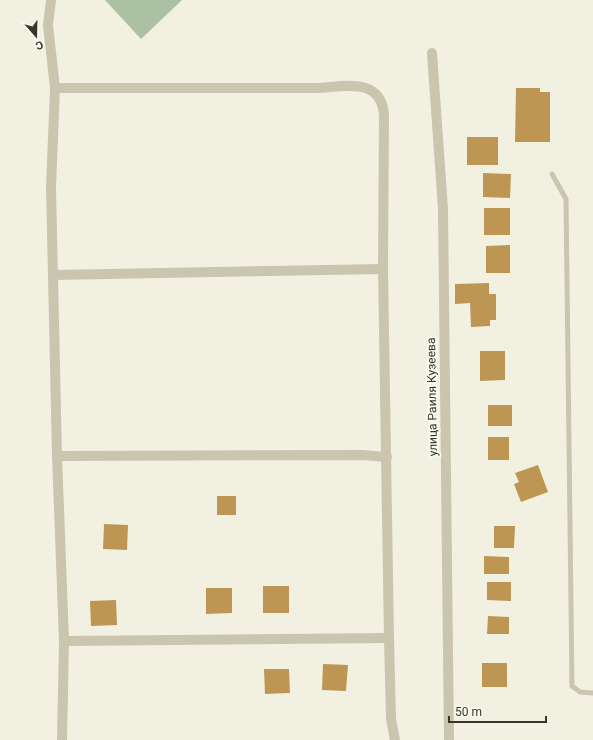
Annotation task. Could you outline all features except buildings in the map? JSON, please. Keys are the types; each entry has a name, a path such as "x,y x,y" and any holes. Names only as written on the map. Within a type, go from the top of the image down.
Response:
{"street":[{"path":"51,0 48,25 55,88 51,187 57,456 64,641 62,740"},
{"name":"улица Раиля Кузеева","path":"432,53 443,210 449,740"},
{"path":"55,88 356,87 374,90 378,95 383,107 383,269 389,638 391,719 395,740"},
{"path":"53,275 383,269"},
{"path":"57,456 362,455 387,457"},
{"path":"64,641 389,638"}],"lane":[{"path":"552,174 566,199 572,686 580,692 593,693"}],"green space":[{"path":"105,0 182,0 141,39"}]}
